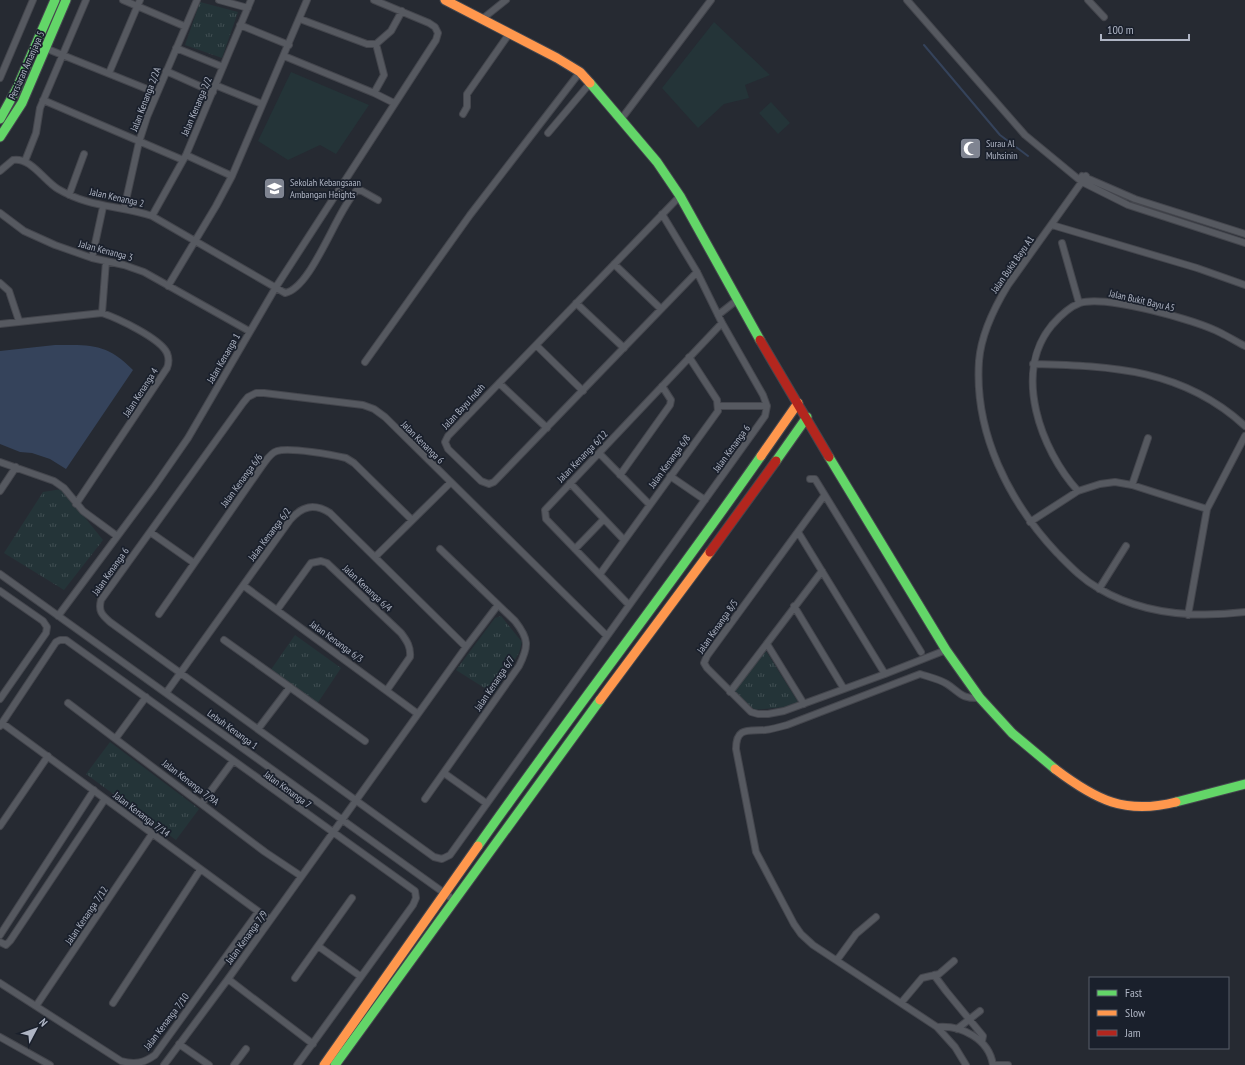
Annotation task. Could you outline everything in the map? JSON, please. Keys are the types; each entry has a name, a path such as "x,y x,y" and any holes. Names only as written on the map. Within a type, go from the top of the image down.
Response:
{"street":[{"path":"0,78 33,0"},
{"name":"Persiaran Amanjaya 5","path":"0,119 16,90 55,0"},
{"name":"Persiaran Amanjaya 5","path":"0,137 22,103 66,0"},
{"path":"0,171 13,160 25,161 33,143 37,118 42,100 86,0"},
{"path":"123,0 139,3 184,26"},
{"name":"Jalan Kenanga 2/2A","path":"124,209 139,142 184,26 197,0"},
{"path":"219,0 248,8"},
{"name":"Jalan Kenanga 2/2","path":"152,216 184,157 251,0"},
{"path":"168,286 196,241 232,176 307,0"},
{"path":"284,56 374,93 394,103 436,40 438,33 435,27 429,23 374,0"},
{"path":"445,0 481,20 557,58 580,72 591,82 622,118 657,162 680,196 737,300 881,544 946,650 980,698 1012,733 1053,768 1087,791 1110,803 1125,807 1157,807 1245,784"},
{"path":"481,20 506,0"},
{"path":"622,118 712,0"},
{"path":"906,0 1025,134 1075,174 1082,182 1128,205 1245,243"},
{"path":"1088,0 1104,17"},
{"path":"109,74 139,3"},
{"path":"300,19 367,44 376,44 391,31 402,11"},
{"path":"240,25 289,45"},
{"path":"463,114 466,107 467,94 510,34"},
{"path":"35,44 157,93"},
{"path":"374,93 384,75 376,44"},
{"path":"176,48 223,67"},
{"path":"166,71 213,92"},
{"path":"365,362 470,215 580,72"},
{"path":"548,133 591,82"},
{"path":"216,85 262,104"},
{"path":"42,100 139,142 184,157 232,176"},
{"name":"Jalan Kenanga 1","path":"58,616 188,438 276,287 394,103"},
{"path":"69,195 84,154"},
{"name":"Jalan Kenanga 2","path":"25,161 49,183 69,195 103,207 124,209 152,216 285,293 294,290 298,286 317,258 357,190 362,191 378,200"},
{"path":"1075,174 1086,176 1109,189 1135,199 1245,234"},
{"name":"Jalan Bukit Bayu A1","path":"1086,176 1011,280 996,304 990,320 979,360 981,406 988,436 1001,472 1017,503 1030,522 1067,563 1085,579 1099,588 1118,598 1147,608 1188,615 1215,616 1245,612"},
{"name":"Jalan Bayu Indah","path":"680,196 448,436 445,442 448,448 481,481 489,484 494,482 697,272"},
{"path":"92,258 103,207"},
{"name":"Jalan Kenanga 3","path":"0,213 36,237 92,258 134,268 249,331"},
{"path":"662,214 697,272 722,323 763,395 767,406 719,406 717,400 689,357"},
{"path":"1052,225 1182,263 1245,286"},
{"path":"1062,243 1079,303"},
{"path":"0,324 102,313 106,261"},
{"path":"614,264 661,309"},
{"path":"0,283 9,291 19,321"},
{"path":"718,315 737,300"},
{"name":"Jalan Bukit Bayu A5","path":"1078,491 1059,468 1044,436 1036,407 1033,364 1037,349 1046,333 1057,319 1079,303 1095,300 1146,309 1220,332 1245,346"},
{"path":"576,303 624,348"},
{"name":"Jalan Kenanga 4","path":"76,504 167,368 169,360 167,352 153,338 111,316 102,313"},
{"name":"Jalan Kenanga 6/12","path":"629,605 575,549 544,514 549,504 600,453 722,323"},
{"path":"536,345 583,391"},
{"path":"1033,364 1103,366 1141,372 1209,398 1222,406 1245,426"},
{"path":"499,383 547,428"},
{"path":"620,475 670,405 671,400 662,386"},
{"name":"Jalan Kenanga 6","path":"486,803 455,850 442,859 434,857 110,622 101,613 99,606 101,600 243,403 248,397 256,393 272,393 363,405 374,409 385,417 450,483 607,636 760,425 765,416 767,406"},
{"path":"324,1065 564,725 688,560 798,403"},
{"name":"Jalan Kenanga 6/8","path":"600,574 649,504 718,411 719,406"},
{"path":"335,1065 564,747 675,601 807,418"},
{"path":"1188,615 1207,509 1245,436"},
{"path":"1132,484 1148,438"},
{"name":"Jalan Kenanga 6/6","path":"159,614 269,456 277,451 288,450 346,458 354,463 412,520"},
{"path":"600,453 649,504"},
{"path":"0,462 54,481 64,488 76,504 117,536"},
{"path":"0,492 16,467"},
{"path":"670,476 705,500"},
{"path":"810,479 815,479 824,496 921,652"},
{"path":"1030,522 1078,491 1100,484 1115,482 1132,484 1207,509"},
{"path":"375,557 450,483"},
{"path":"570,483 624,540"},
{"name":"Jalan Kenanga 8/5","path":"824,496 707,656 704,663 706,668 751,712 758,714 784,711 844,690 946,650"},
{"name":"Jalan Kenanga 6/2","path":"166,693 296,513 311,506 322,508 330,513 466,647"},
{"path":"575,549 604,519"},
{"path":"150,532 194,563"},
{"path":"798,532 885,674"},
{"path":"1099,588 1126,546"},
{"name":"Jalan Kenanga 6/7","path":"425,799 519,666 525,654 527,642 523,631 440,549"},
{"name":"Jalan Kenanga 6/4","path":"277,610 311,563 321,561 327,563 401,633 408,643 411,650 410,657 387,690"},
{"path":"730,692 822,571"},
{"name":"Lebuh Kenanga 1","path":"0,574 454,900"},
{"name":"Jalan Kenanga 6/3","path":"244,586 418,714"},
{"path":"0,591 42,621 47,627 46,633 0,699"},
{"path":"342,820 466,647 498,605"},
{"path":"794,606 844,690"},
{"path":"444,773 486,803 607,636"},
{"name":"Jalan Kenanga 7","path":"1,725 56,642 66,640 333,834 410,886 415,891 416,898 413,905 360,976 297,1065"},
{"path":"224,640 365,741"},
{"path":"767,644 804,704"},
{"path":"966,1065 955,1047 938,1027 814,946 801,934 760,859 753,842 736,749 736,739 746,730 774,729 788,725 920,674 947,684 962,696 969,699 980,698"},
{"path":"258,729 290,687"},
{"path":"116,738 146,697"},
{"name":"Jalan Kenanga 7/9A","path":"68,703 266,852 302,876"},
{"name":"Jalan Kenanga 7/14","path":"1,725 48,756 200,870 270,920"},
{"path":"0,826 48,756"},
{"path":"202,803 233,761"},
{"path":"0,935 94,790"},
{"path":"0,942 6,945 10,941 105,799"},
{"name":"Jalan Kenanga 7/9","path":"164,1065 228,979 342,820"},
{"name":"Jalan Kenanga 7/12","path":"36,1006 152,834"},
{"path":"113,1003 200,870"},
{"path":"295,978 352,898"},
{"name":"Jalan Kenanga 7/10","path":"0,983 121,1061 129,1064 146,1062 155,1055 258,912"},
{"path":"836,960 856,934 876,917"},
{"path":"318,946 360,976"},
{"path":"901,1003 922,978 934,975 943,970 954,960"},
{"path":"934,975 983,1036 982,1041"},
{"path":"228,979 313,1044"},
{"path":"956,1029 980,1011"},
{"path":"938,1027 947,1026 982,1041 990,1051 993,1065 1008,1065"},
{"path":"0,1037 50,1065"},
{"path":"179,1044 209,1065"},
{"path":"234,1065 246,1049"}],"green space":[{"path":"200,2 238,12 222,58 185,45"},
{"path":"714,22 770,75 745,85 749,98 724,104 698,128 662,88"},
{"path":"291,72 369,105 336,154 320,145 288,160 258,141"},
{"path":"771,102 790,123 778,134 759,113"},
{"path":"62,489 103,540 64,590 4,553 43,492"},
{"path":"501,616 522,642 519,653 494,694 456,670 495,618"},
{"path":"295,635 341,668 317,704 270,671"},
{"path":"766,651 798,702 785,707 754,710 734,691"},
{"path":"110,742 199,809 176,840 86,774"}],"water":[{"path":"55,345 97,347 115,355 133,370 66,469 50,459 32,453 20,452 0,444 0,351"}],"waterway":[{"path":"924,45 1000,135 1028,156"}],"traffic: fast":[{"path":"0,119 16,90 55,0"},
{"path":"0,137 22,103 66,0"},
{"path":"590,83 657,162 680,196 760,340"},
{"path":"776,461 807,417"},
{"path":"478,846 761,456"},
{"path":"829,457 946,650 980,698 1012,733 1055,769"},
{"path":"335,1065 600,700"},
{"path":"1176,802 1245,784"}],"traffic: slow":[{"path":"445,0 557,58 580,72 590,83"},
{"path":"761,456 798,403"},
{"path":"600,700 710,552"},
{"path":"1055,769 1084,789 1112,802 1141,807 1158,806 1176,802"},
{"path":"324,1065 478,846"}],"traffic: jam":[{"path":"760,340 829,457"},
{"path":"710,552 776,461"}],"place":[{"name":"Surau Al Muhsinin","path":"970,149"},
{"name":"Sekolah Kebangsaan Ambangan Heights","path":"275,188"}]}
